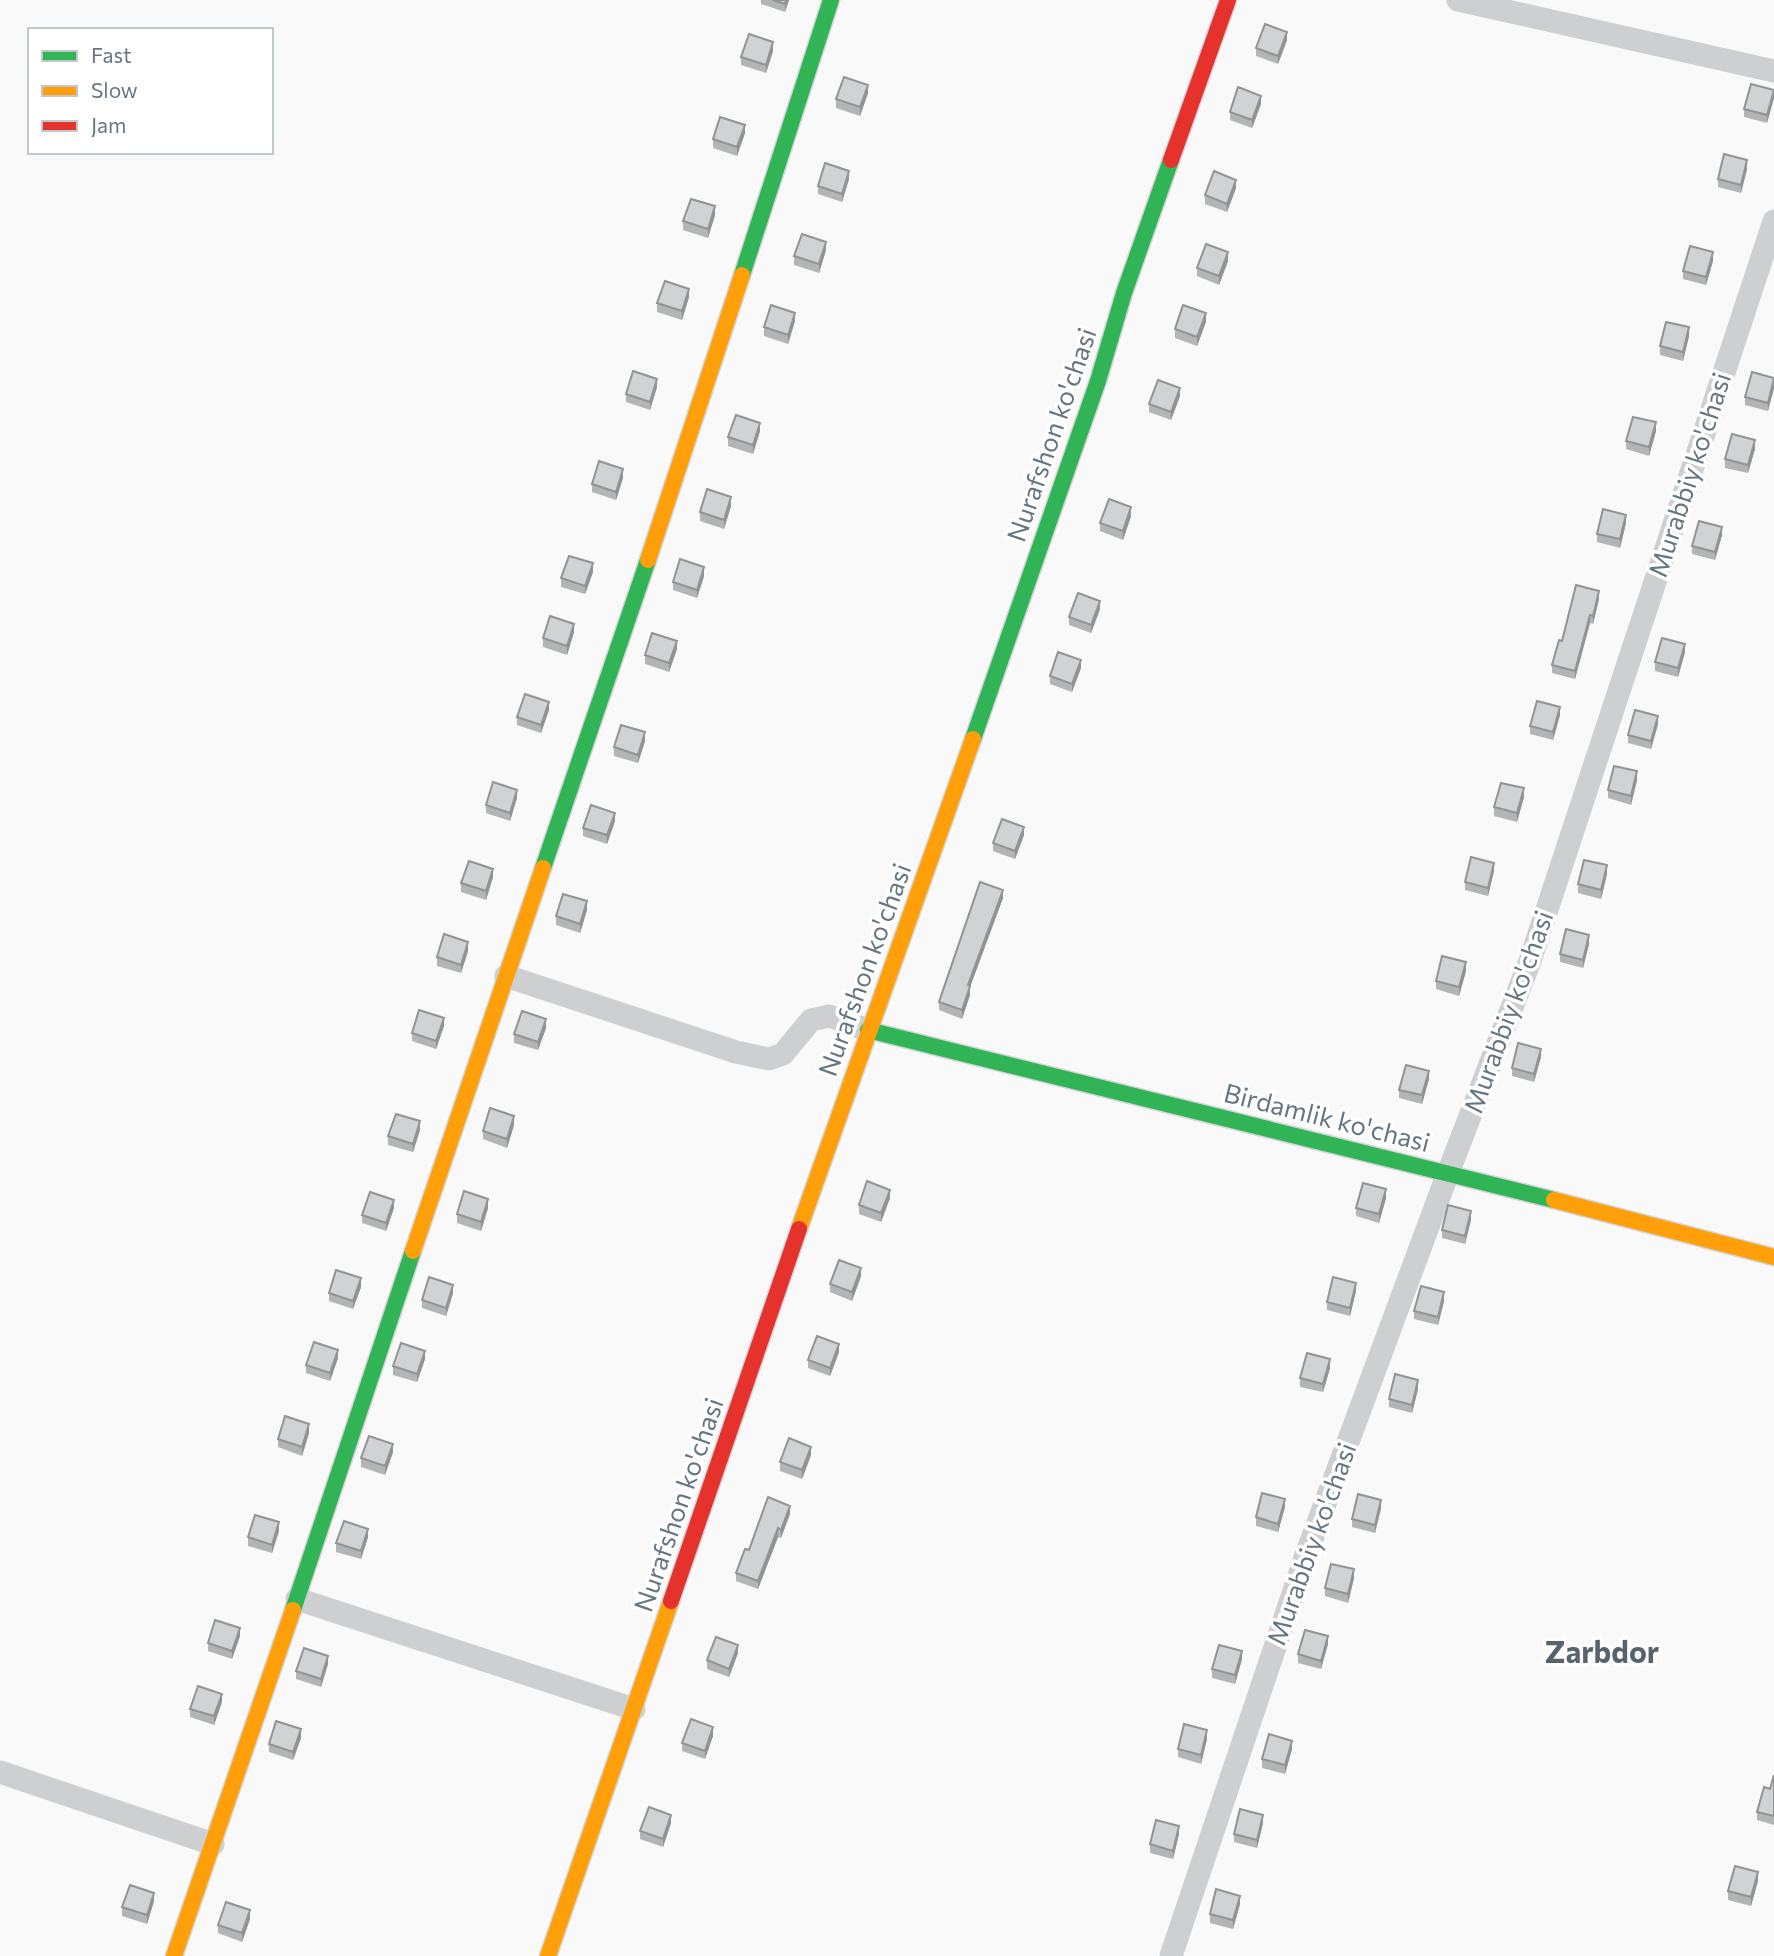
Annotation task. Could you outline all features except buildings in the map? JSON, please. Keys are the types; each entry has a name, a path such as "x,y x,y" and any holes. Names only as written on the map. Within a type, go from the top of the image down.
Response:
{"street":[{"path":"174,1956 668,501 831,0"},
{"name":"Nurafshon ko'chasi","path":"548,1956 868,1030 1098,381 1124,293 1228,0"},
{"path":"1458,0 1774,71"},
{"name":"Murabbiy ko'chasi","path":"1171,1956 1306,1555 1530,961 1774,221"},
{"path":"506,975 736,1052 769,1059 783,1054 811,1020 829,1016 868,1030"},
{"name":"Birdamlik ko'chasi","path":"868,1030 1448,1173 1774,1257"},
{"path":"297,1599 634,1709"},
{"path":"0,1772 213,1844"}],"traffic: fast":[{"path":"742,275 831,0"},
{"path":"973,739 1098,381 1124,293 1171,160"},
{"path":"543,868 648,560"},
{"path":"868,1030 1554,1200"},
{"path":"293,1610 413,1251"}],"traffic: slow":[{"path":"648,560 742,275"},
{"path":"799,1229 973,739"},
{"path":"413,1251 543,868"},
{"path":"1554,1200 1774,1257"},
{"path":"548,1956 671,1601"},
{"path":"174,1956 293,1610"}],"traffic: jam":[{"path":"1171,160 1228,0"},
{"path":"671,1601 799,1229"}],"district":[{"name":"Zarbdor","path":"1602,1653"}]}
